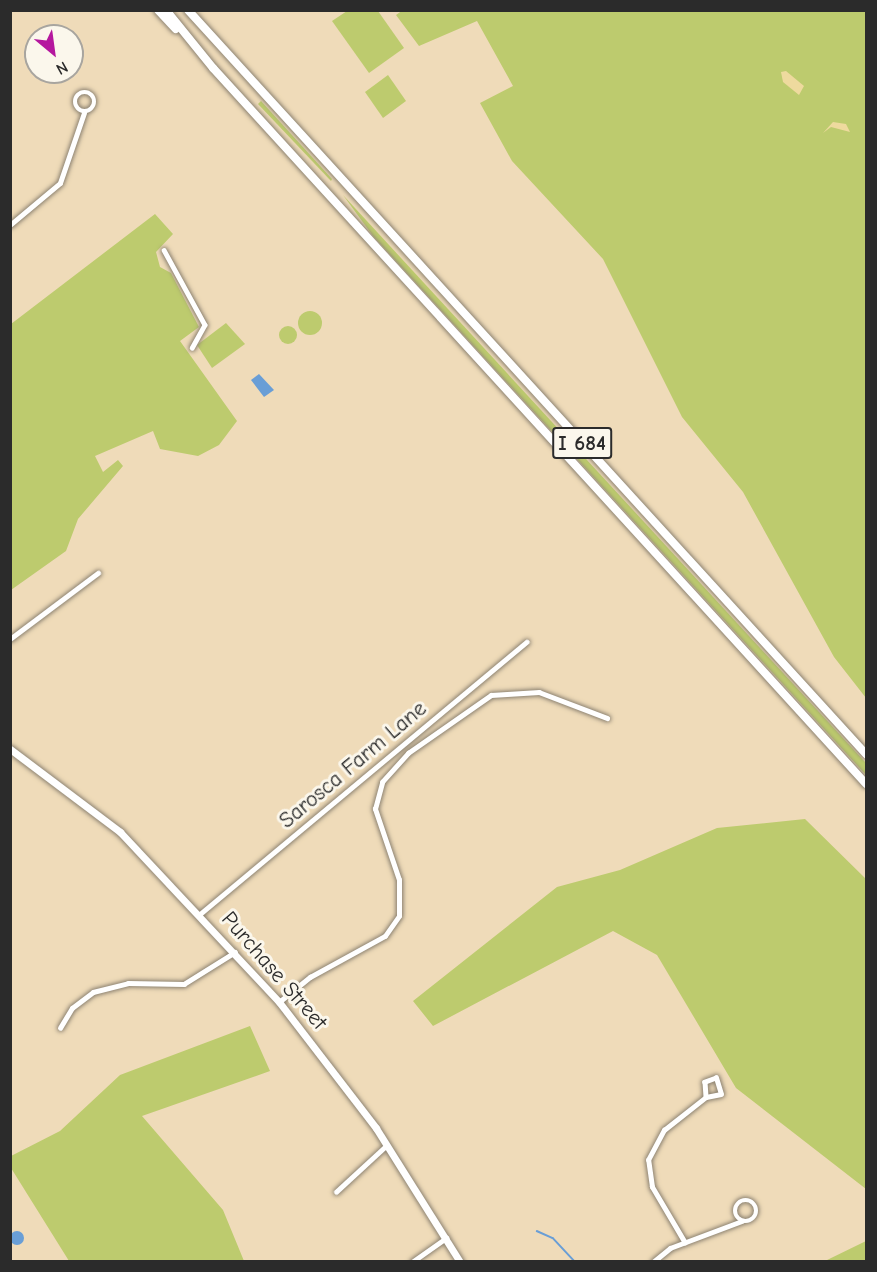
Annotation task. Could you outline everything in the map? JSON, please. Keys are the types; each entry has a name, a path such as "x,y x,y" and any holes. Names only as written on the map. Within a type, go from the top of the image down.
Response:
{"highway":[{"name":"I 684","path":"158,10 184,35 867,784"},
{"path":"166,10 184,35"},
{"name":"I 684","path":"188,10 867,754"}],"main road":[{"name":"Purchase Street","path":"10,749 106,819 200,914 279,1002 387,1145 460,1262"}],"street":[{"path":"12,222 60,183 84,113 95,102 87,92 75,99 84,113"},
{"path":"164,250 205,325 192,348"},
{"path":"10,639 98,573"},
{"name":"Sarosca Farm Lane","path":"200,914 527,642"},
{"path":"279,1002 310,977 385,936 399,916 399,880 375,809 382,782 408,753 491,695 539,692 607,718"},
{"path":"60,1028 72,1008 93,992 128,983 184,984 235,952"},
{"path":"685,1243 652,1187 648,1160 664,1130 706,1097 721,1094 716,1078 705,1082 706,1097"},
{"path":"336,1192 387,1145"},
{"path":"653,1262 685,1243 742,1221 756,1214 749,1200 735,1209 742,1221"},
{"path":"412,1262 446,1238"}],"green space":[{"path":"403,10 866,11 866,698 834,657 743,492 682,417 603,259 512,161 480,103 513,86 477,21 419,46 396,15"},
{"path":"347,11 378,11 404,48 369,73 332,21"},
{"path":"388,75 406,101 383,118 365,92"},
{"path":"261,101 332,179 331,181 258,104"},
{"path":"343,195 866,763 866,775 373,236"},
{"path":"155,214 173,234 156,252 160,267 171,273 199,327 180,341 237,421 219,445 198,456 160,449 153,431 95,456 103,472 118,460 123,466 78,519 66,551 11,590 11,324"},
{"path":"310,311 319,314 322,323 319,332 310,335 301,332 298,323 301,314"},
{"path":"226,323 245,344 212,368 197,345"},
{"path":"288,326 294,329 297,335 294,341 288,344 282,341 279,335 282,329"},
{"path":"805,819 866,879 866,1189 736,1088 657,955 613,931 433,1026 413,1001 557,887 620,870 717,828"},
{"path":"250,1026 270,1071 142,1116 223,1210 244,1261 69,1261 11,1168 11,1156 60,1131 120,1075"},
{"path":"866,1241 866,1261 825,1261"}],"sand":[{"path":"786,71 804,86 799,95 783,82 781,72"},
{"path":"833,122 846,124 850,132 831,127 823,133"}],"water":[{"path":"259,374 274,390 264,397 251,380"},
{"path":"17,1231 22,1233 24,1238 22,1243 17,1245 12,1243 10,1238 12,1233"}],"waterway":[{"path":"537,1231 553,1238 575,1262"}]}
